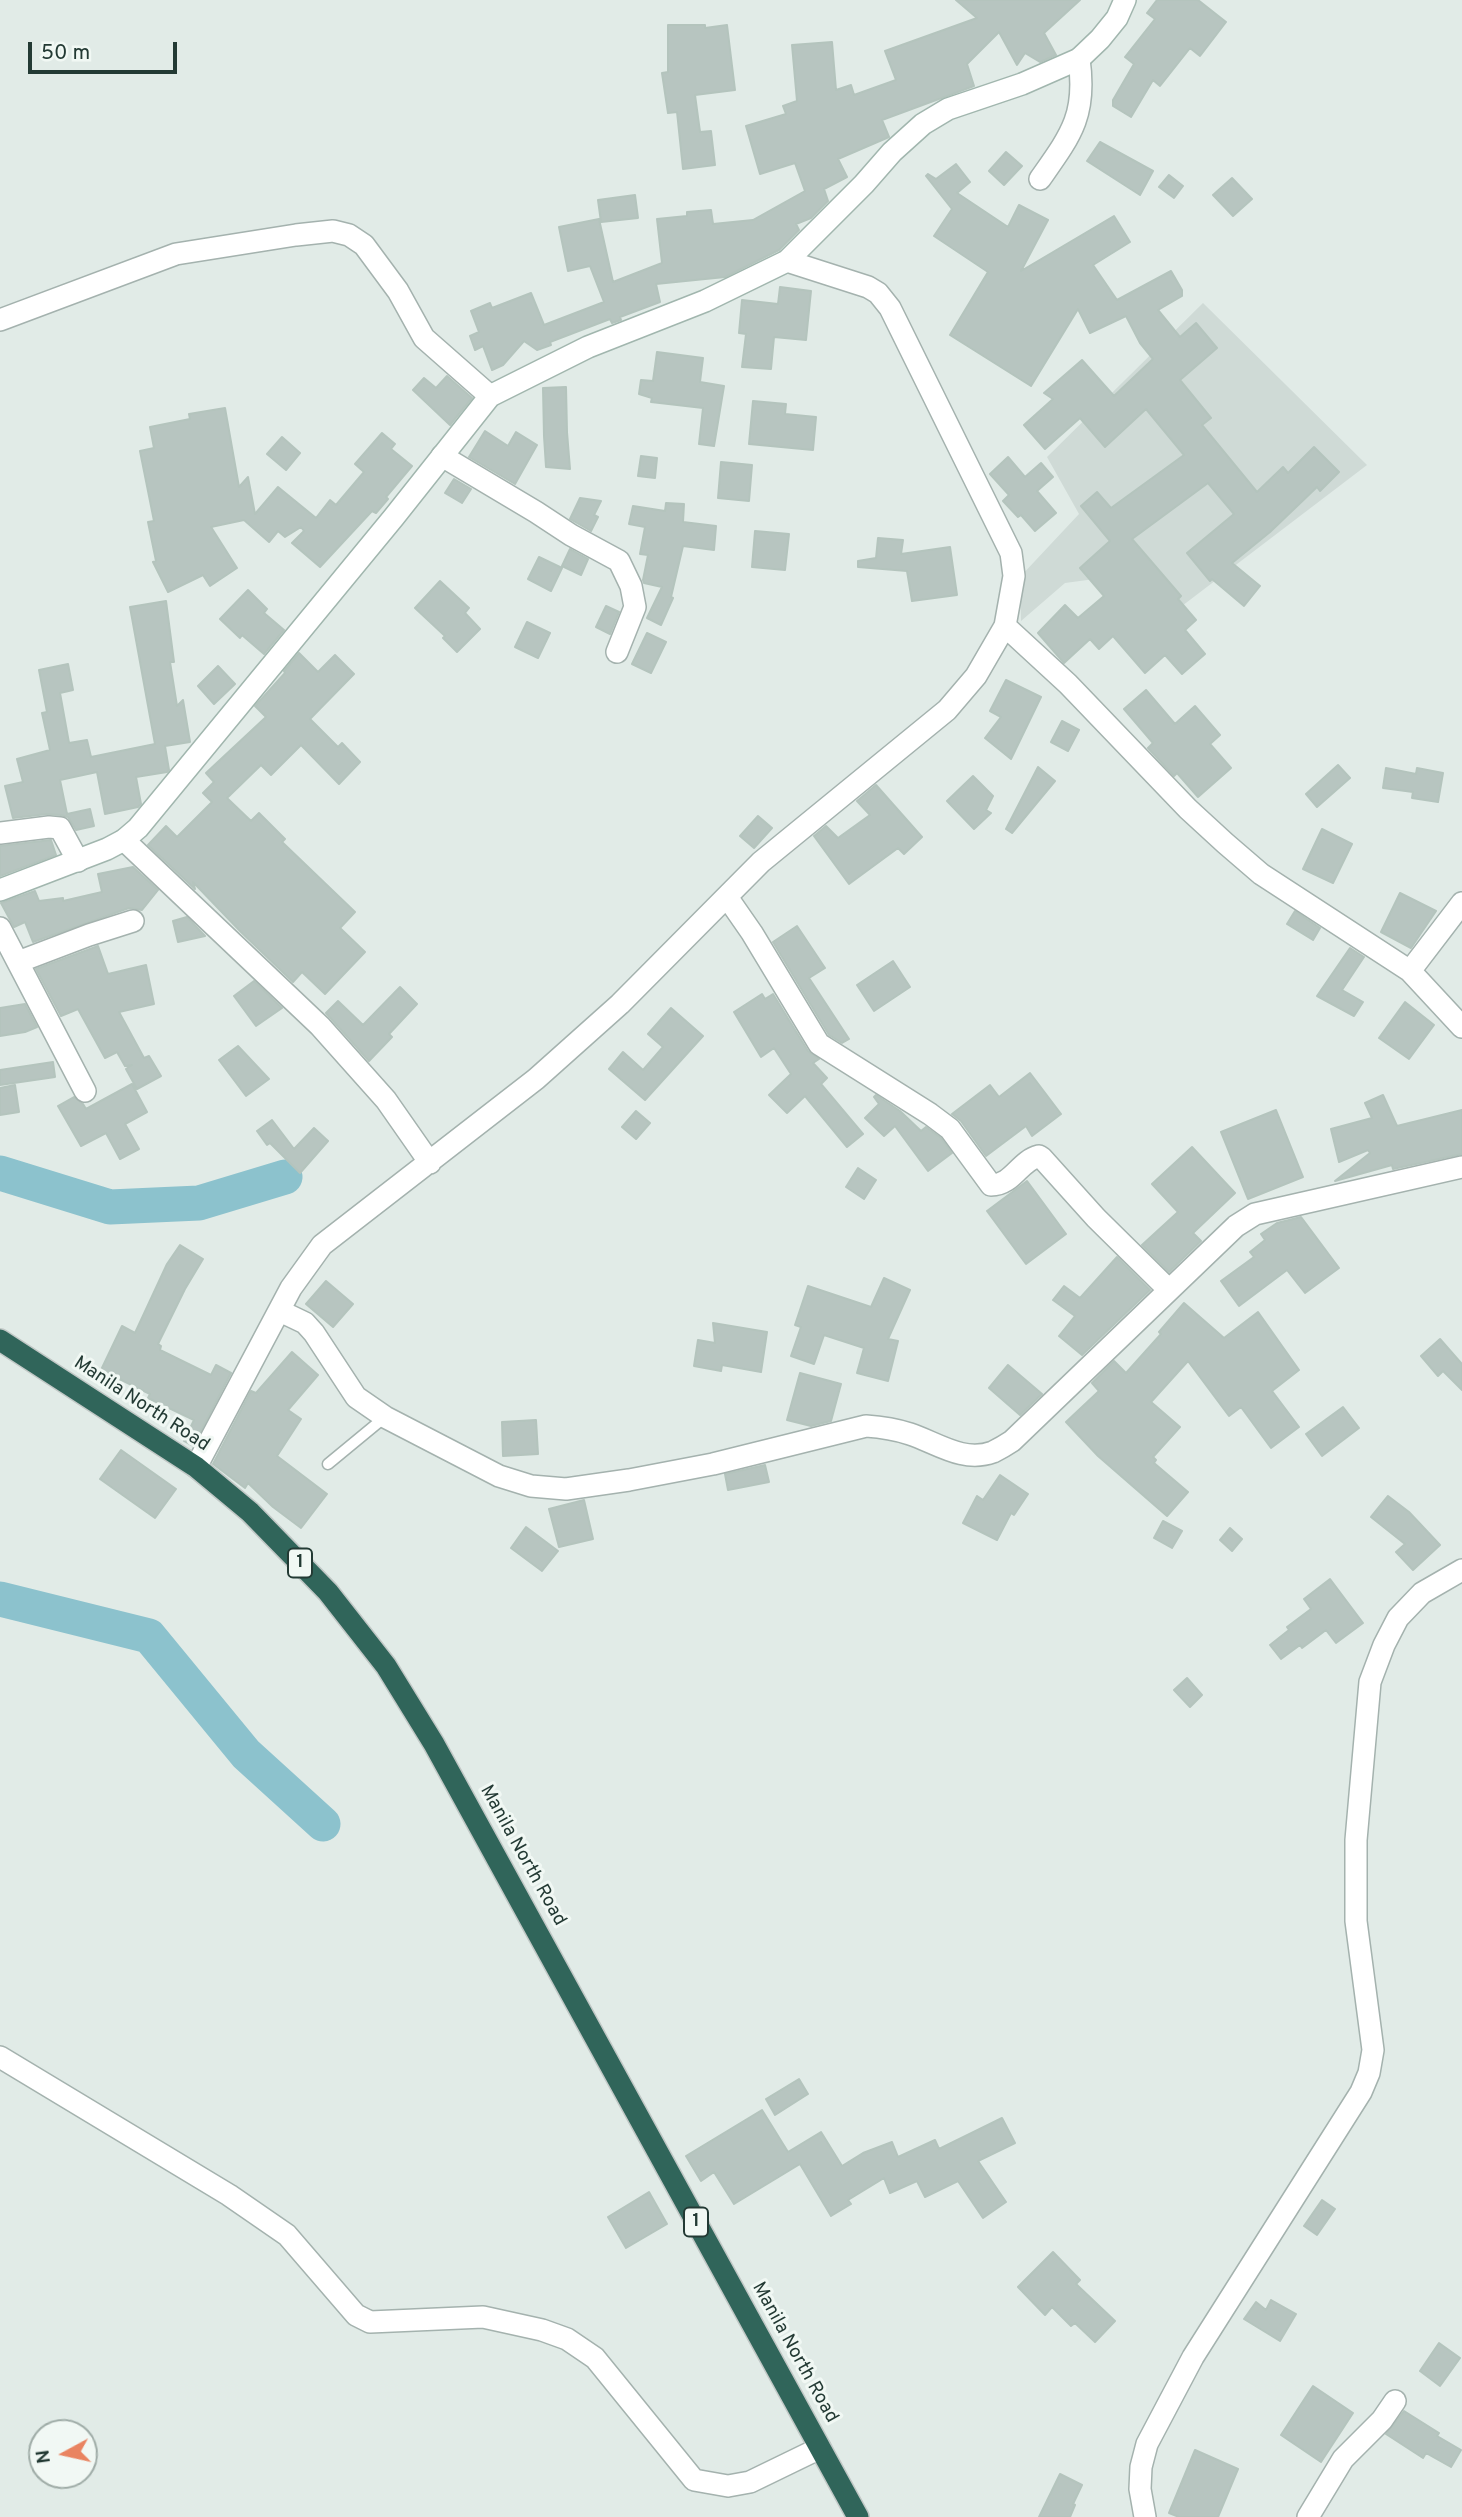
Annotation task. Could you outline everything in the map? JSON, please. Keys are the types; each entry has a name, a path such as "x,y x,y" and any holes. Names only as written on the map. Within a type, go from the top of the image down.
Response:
{"highway":[{"name":"Manila North Road","path":"0,1340 196,1467 250,1512 328,1592 386,1666 434,1744 858,2517"}],"street":[{"path":"0,891 124,840 138,828 490,396 588,347 705,301 787,261 892,152 923,124 948,109 1022,84 1079,59 1117,18 1125,0"},
{"path":"1040,179 1067,140 1075,123 1081,99 1079,59"},
{"path":"0,320 176,254 296,234 333,231 349,235 364,246 398,291 424,338 490,396"},
{"path":"196,1467 307,1263 322,1245 537,1079 620,1004 761,862 947,710 975,676 1005,626 1014,576 1011,553 890,308 878,293 868,287 787,261"},
{"path":"442,456 570,535 619,561 631,586 635,607 617,652"},
{"path":"1005,626 1068,684 1188,809 1225,843 1261,874 1410,971 1462,1027"},
{"path":"0,833 60,828 78,861"},
{"path":"124,840 320,1026 386,1100 430,1163"},
{"path":"727,897 819,1044 950,1129 991,1185 1003,1183 1031,1158 1042,1158 1096,1218 1169,1290"},
{"path":"1410,971 1462,903"},
{"path":"18,962 134,921"},
{"path":"0,928 85,1091"},
{"path":"280,1311 305,1323 356,1397 385,1417 499,1476 531,1486 566,1489 713,1464 866,1426 884,1427 910,1434 942,1449 967,1455 992,1452 1012,1441 1236,1226 1255,1214 1462,1167"},
{"path":"1148,2516 1140,2489 1141,2467 1147,2444 1193,2357 1361,2092 1369,2073 1373,2050 1356,1921 1356,1840 1370,1682 1398,1618 1422,1594 1462,1570"},
{"path":"0,2057 229,2195 287,2235 356,2315 369,2322 483,2317 542,2330 582,2347 595,2358 694,2480 729,2486 750,2482 820,2448"},
{"path":"1308,2517 1343,2459 1382,2420 1395,2401"}],"lane":[{"path":"328,1464 385,1417"}],"shaded area":[{"path":"1203,303 1367,465 1157,625 1117,576 1065,583 1021,621 1020,577 1079,514 1047,457"}],"building":[{"path":"956,0 1080,0 1044,33 1056,55 1040,62 1025,53 1017,65 999,32 967,64 974,86 882,120 889,137 838,159 847,177 824,189 828,201 811,218 796,224 799,230 779,250 725,277 656,284 660,302 620,317 621,320 612,323 610,319 550,342 551,345 537,350 524,341 503,365 492,370 483,346 475,350 470,336 479,332 471,311 490,303 492,308 531,293 544,325 604,302 590,266 568,271 559,227 599,219 613,282 662,263 657,219 711,210 713,224 753,220 805,191 795,163 760,174 746,126 786,114 783,106 797,101 792,45 832,42 836,90 851,85 854,95 896,80 885,51 977,18"},
{"path":"1157,0 1198,0 1226,22 1200,56 1190,48 1160,86 1153,80 1131,117 1113,106 1113,100 1134,64 1125,57 1155,19 1147,13"},
{"path":"668,25 705,25 705,28 727,25 735,90 695,95 700,132 711,131 715,165 683,169 677,112 668,113 662,73 668,72"},
{"path":"1100,142 1153,171 1140,195 1087,161"},
{"path":"1006,152 1022,166 1004,185 989,171"},
{"path":"956,164 970,182 957,193 1008,227 1019,205 1048,220 1021,271 1114,216 1130,242 1093,265 1117,300 1171,271 1182,290 1182,296 1158,310 1180,337 1196,323 1217,348 1180,380 1211,418 1202,425 1257,492 1283,467 1288,473 1314,447 1339,472 1320,491 1317,487 1270,532 1232,563 1260,586 1244,606 1212,579 1210,581 1187,553 1234,514 1208,483 1132,539 1181,596 1178,599 1196,620 1185,630 1205,654 1182,674 1165,655 1145,673 1113,636 1099,649 1090,639 1064,663 1038,633 1065,605 1078,618 1104,596 1080,568 1110,541 1081,506 1097,492 1111,508 1184,455 1146,409 1105,447 1080,418 1045,449 1024,425 1053,399 1044,393 1082,360 1114,396 1153,359 1140,343 1126,316 1090,333 1078,309 1031,386 950,335 988,272 934,236 952,209 926,176 928,174 936,179"},
{"path":"1169,175 1183,186 1174,198 1159,187"},
{"path":"1232,178 1252,199 1233,216 1213,195"},
{"path":"635,195 638,218 601,222 598,200"},
{"path":"780,287 811,291 806,340 774,337 771,369 742,367 746,334 739,333 742,300 778,304"},
{"path":"657,352 703,358 700,382 724,386 714,446 699,444 703,408 651,402 652,398 639,394 641,380 653,381"},
{"path":"447,376 472,398 450,425 413,390 424,378 436,388"},
{"path":"566,387 570,469 546,467 543,388"},
{"path":"753,401 786,404 785,414 816,417 813,450 749,444"},
{"path":"225,408 239,487 248,477 255,514 278,487 316,518 330,500 336,505 364,472 355,464 382,433 395,444 391,449 412,466 376,513 372,511 320,567 292,543 304,531 301,527 285,537 278,531 269,542 244,520 211,527 237,568 210,586 203,575 168,592 153,562 156,561 148,522 154,521 140,451 154,448 150,427 190,419 189,414"},
{"path":"485,431 508,446 516,432 537,445 515,484 469,457"},
{"path":"282,437 300,453 286,470 267,454"},
{"path":"641,456 657,458 655,478 638,476"},
{"path":"1008,457 1025,477 1041,463 1053,477 1037,491 1056,513 1035,531 1003,501 1009,495 990,474"},
{"path":"721,462 752,465 749,501 718,498"},
{"path":"454,479 471,489 462,503 445,493"},
{"path":"580,498 601,501 594,515 598,517 591,531 570,519"},
{"path":"666,503 684,504 683,522 716,526 714,550 683,546 671,597 673,598 661,625 647,618 662,587 644,583 643,580 648,555 640,554 645,527 629,524 633,506 665,511"},
{"path":"755,531 789,534 785,570 752,567"},
{"path":"878,538 903,540 901,554 950,547 957,595 912,601 907,571 858,567 858,561 876,558"},
{"path":"570,549 588,559 581,575 562,566"},
{"path":"539,557 562,568 551,591 528,579"},
{"path":"440,581 469,608 465,613 480,629 457,652 443,638 445,636 415,608"},
{"path":"248,590 267,609 264,613 284,630 264,654 242,635 240,638 220,619"},
{"path":"166,601 174,662 170,662 177,706 183,700 190,742 165,746 169,770 167,772 136,777 141,804 138,807 105,814 97,772 60,780 67,814 90,809 94,826 76,830 68,817 61,815 13,818 5,786 23,782 17,759 50,750 42,713 47,712 39,670 68,664 73,690 60,693 69,743 87,740 91,757 155,744 130,607"},
{"path":"606,606 619,612 610,634 596,627"},
{"path":"527,622 550,633 538,658 515,647"},
{"path":"647,633 666,642 651,673 632,664"},
{"path":"299,653 318,672 335,655 354,674 310,719 338,747 342,743 360,762 339,784 301,745 271,775 261,765 227,798 251,821 259,813 285,839 282,842 355,912 340,928 365,952 325,994 302,972 293,982 193,882 195,889 148,845 166,826 177,837 212,802 203,793 214,782 206,773 266,717 255,706"},
{"path":"218,666 235,684 214,704 198,686"},
{"path":"1006,680 1041,697 1011,759 985,738 1001,717 990,711"},
{"path":"1146,690 1175,724 1195,706 1220,735 1210,744 1231,768 1198,797 1177,773 1174,776 1148,748 1153,743 1124,709"},
{"path":"1062,721 1079,730 1068,751 1051,742"},
{"path":"1338,765 1350,778 1317,807 1306,794"},
{"path":"1038,767 1055,781 1012,833 1006,829"},
{"path":"1386,768 1416,774 1417,768 1443,773 1438,802 1412,798 1413,792 1383,788"},
{"path":"973,776 993,796 986,810 991,813 974,829 947,801"},
{"path":"876,785 922,837 904,854 898,848 849,884 814,836 826,826 838,838 870,815 857,801"},
{"path":"758,816 772,828 754,848 740,836"},
{"path":"1322,829 1352,844 1333,883 1303,869"},
{"path":"51,840 56,855 0,876 0,846"},
{"path":"133,867 158,890 142,910 129,908 33,942 25,922 14,927 1,903 35,891 39,901 63,898 63,901 102,892 98,874"},
{"path":"1400,893 1436,911 1411,948 1381,932"},
{"path":"1295,911 1320,928 1313,940 1287,924"},
{"path":"187,917 205,936 178,942 173,921"},
{"path":"797,926 825,968 809,978 849,1039 842,1043 829,1035 773,942"},
{"path":"98,946 108,974 146,965 154,1004 119,1012 144,1058 149,1056 161,1076 137,1089 126,1069 132,1065 125,1066 117,1052 105,1058 78,1009 61,1016 36,969"},
{"path":"1350,948 1364,957 1342,990 1363,1002 1354,1016 1317,996"},
{"path":"893,961 910,987 874,1011 857,985"},
{"path":"254,981 282,1008 256,1026 234,996"},
{"path":"400,987 417,1004 389,1034 392,1037 369,1061 326,1013 338,1001 363,1025"},
{"path":"762,994 765,999 773,994 808,1051 819,1059 813,1063 827,1078 821,1084 863,1134 847,1147 805,1096 787,1113 769,1095 791,1074 774,1048 761,1057 734,1012"},
{"path":"1405,1002 1434,1025 1409,1059 1379,1038"},
{"path":"25,1004 37,1027 0,1036 0,1008"},
{"path":"671,1008 703,1036 645,1100 609,1069 623,1052 643,1070 663,1047 648,1034"},
{"path":"238,1046 269,1079 246,1096 219,1060"},
{"path":"53,1062 55,1077 0,1085 0,1070"},
{"path":"1030,1073 1061,1114 1032,1136 1026,1126 986,1156 961,1121 952,1114 990,1085 999,1097"},
{"path":"132,1084 147,1112 125,1124 139,1149 120,1159 106,1133 81,1146 58,1106 74,1097 86,1109"},
{"path":"15,1085 19,1112 0,1115 0,1088"},
{"path":"876,1095 900,1111 921,1131 926,1127 941,1138 952,1153 928,1171 895,1126 884,1136 865,1118 879,1104 874,1097"},
{"path":"1383,1095 1397,1126 1462,1110 1462,1154 1393,1169 1392,1165 1335,1181 1370,1153 1368,1150 1339,1162 1331,1129 1372,1118 1365,1103"},
{"path":"1276,1110 1303,1177 1248,1199 1221,1132"},
{"path":"636,1111 650,1123 636,1139 622,1127"},
{"path":"272,1120 294,1149 314,1128 328,1141 300,1173 270,1143 267,1145 257,1131"},
{"path":"1192,1147 1235,1193 1193,1233 1201,1241 1169,1272 1142,1245 1178,1212 1152,1184"},
{"path":"858,1168 876,1180 864,1199 846,1187"},
{"path":"1027,1181 1066,1234 1026,1264 987,1211"},
{"path":"1301,1217 1339,1268 1305,1293 1287,1270 1239,1306 1221,1281 1254,1257 1250,1252 1265,1240 1261,1234 1277,1223"},
{"path":"180,1245 203,1259 158,1344 161,1346 160,1350 211,1375 216,1365 231,1373 193,1446 184,1441 194,1420 148,1398 150,1394 101,1370 122,1326 135,1333 167,1264"},
{"path":"1117,1257 1150,1290 1082,1355 1059,1336 1075,1316 1053,1300 1064,1286 1080,1298"},
{"path":"884,1278 910,1290 888,1339 898,1341 888,1381 857,1373 864,1348 824,1335 814,1364 791,1356 801,1327 795,1325 808,1286 871,1307"},
{"path":"326,1281 353,1304 333,1327 306,1304"},
{"path":"1184,1303 1224,1338 1258,1312 1299,1370 1272,1391 1299,1427 1271,1448 1241,1407 1229,1416 1188,1361 1151,1402 1180,1427 1153,1457 1156,1460 1154,1463 1188,1492 1167,1516 1098,1456 1066,1422 1099,1391 1092,1383 1114,1361 1126,1373"},
{"path":"713,1323 767,1332 761,1372 722,1365 721,1371 694,1366 698,1340 715,1343"},
{"path":"1440,1339 1462,1364 1462,1390 1443,1371 1438,1376 1421,1356"},
{"path":"292,1352 318,1375 288,1410 301,1419 277,1456 327,1494 301,1528 273,1507 248,1483 245,1488 213,1464 251,1391 256,1393"},
{"path":"1008,1365 1042,1394 1020,1415 989,1388"},
{"path":"800,1373 841,1384 831,1421 811,1426 787,1420"},
{"path":"1343,1407 1359,1428 1322,1456 1306,1434"},
{"path":"536,1420 538,1454 503,1456 502,1422"},
{"path":"121,1450 176,1489 155,1518 100,1479"},
{"path":"765,1465 769,1482 728,1490 725,1474"},
{"path":"1000,1475 1028,1494 1014,1515 1011,1513 997,1540 963,1523 977,1496 983,1500"},
{"path":"1388,1496 1409,1512 1440,1545 1413,1570 1396,1552 1405,1544 1371,1517"},
{"path":"584,1500 593,1539 559,1547 549,1509"},
{"path":"1163,1521 1182,1531 1172,1548 1154,1538"},
{"path":"526,1527 558,1551 542,1571 511,1548"},
{"path":"1230,1528 1242,1539 1232,1551 1220,1540"},
{"path":"1330,1579 1363,1623 1336,1643 1326,1630 1302,1648 1300,1645 1281,1659 1270,1645 1289,1630 1287,1627 1311,1609 1304,1599"},
{"path":"1187,1678 1202,1695 1190,1707 1174,1690"},
{"path":"799,2079 808,2094 775,2115 766,2099"},
{"path":"762,2110 788,2152 821,2132 842,2166 863,2153 892,2142 898,2157 935,2140 939,2149 1002,2118 1015,2143 978,2161 1006,2202 983,2218 958,2181 925,2197 917,2181 890,2193 884,2178 848,2200 851,2204 831,2216 800,2164 734,2204 714,2172 701,2181 686,2156"},
{"path":"649,2192 667,2224 626,2248 608,2217"},
{"path":"1322,2200 1335,2209 1317,2235 1304,2226"},
{"path":"1053,2252 1080,2280 1076,2284 1115,2321 1095,2342 1075,2323 1071,2326 1052,2307 1045,2315 1018,2287"},
{"path":"1271,2300 1296,2314 1280,2341 1244,2319 1256,2302 1266,2310"},
{"path":"1439,2343 1460,2358 1440,2386 1420,2371"},
{"path":"1313,2386 1353,2413 1321,2462 1281,2435"},
{"path":"1404,2411 1461,2450 1451,2467 1426,2453 1423,2458 1386,2434"},
{"path":"1195,2450 1238,2469 1218,2517 1179,2517 1169,2513"},
{"path":"1060,2474 1082,2485 1070,2517 1039,2517"}],"waterway":[{"path":"0,1173 110,1207 199,1203 285,1177"},
{"path":"0,1599 149,1636 246,1754 323,1824"}]}
